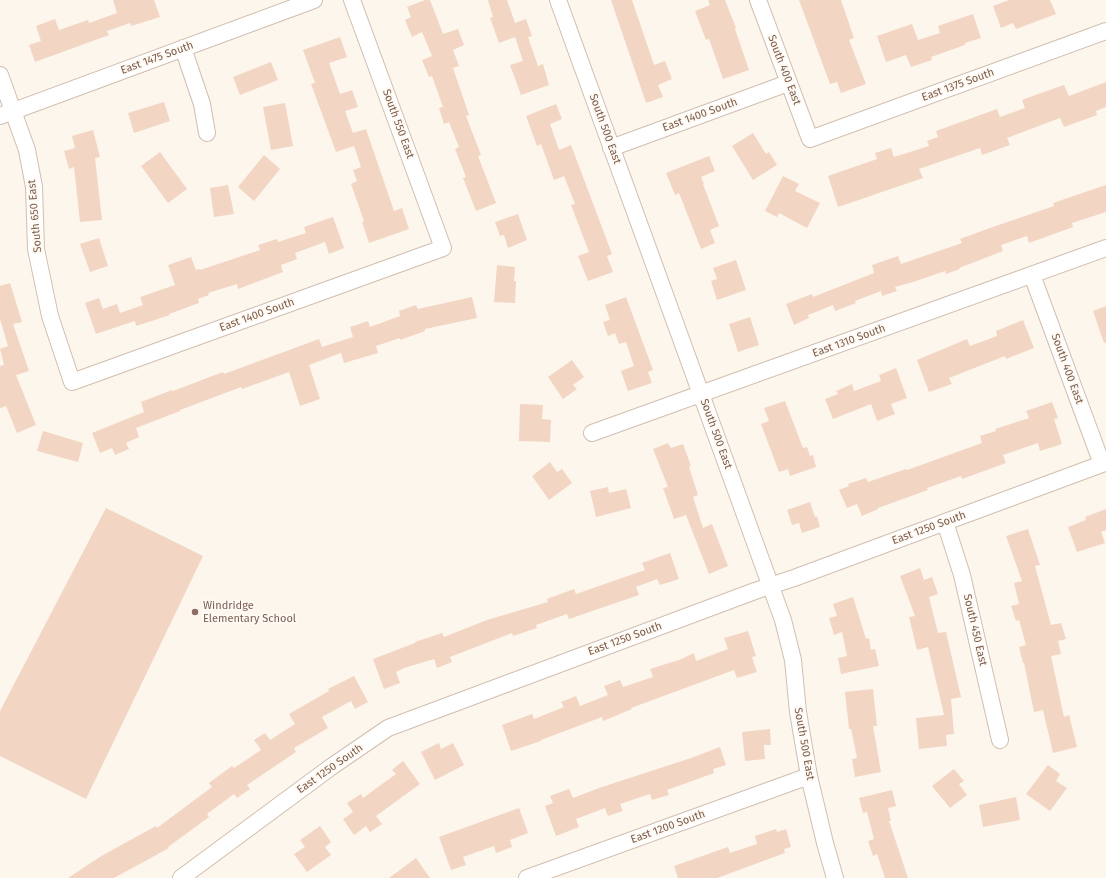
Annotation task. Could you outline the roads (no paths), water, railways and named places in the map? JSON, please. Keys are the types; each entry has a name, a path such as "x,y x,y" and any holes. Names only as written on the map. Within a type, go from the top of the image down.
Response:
{"street":[{"name":"East 1475 South","path":"7,113 314,0"},
{"name":"South 550 East","path":"352,0 443,248"},
{"name":"South 500 East","path":"558,0 772,585 793,660 798,712 809,776 824,843 835,878"},
{"name":"South 400 East","path":"758,0 810,139"},
{"name":"East 1375 South","path":"810,139 1106,31"},
{"path":"183,48 202,104 207,132"},
{"name":"South 650 East","path":"0,74 7,113 27,150 34,187 36,249 50,316 72,382"},
{"name":"East 1400 South","path":"612,148 788,82"},
{"name":"East 1400 South","path":"72,382 443,248"},
{"name":"East 1310 South","path":"592,433 1106,248"},
{"name":"South 400 East","path":"1032,275 1102,464"},
{"name":"East 1250 South","path":"181,878 331,767 388,728 484,691 1102,464"},
{"name":"South 450 East","path":"945,522 962,575 1000,740"},
{"name":"East 1200 South","path":"527,878 809,776"}],"place":[{"name":"Windridge Elementary School","path":"195,612"}]}
